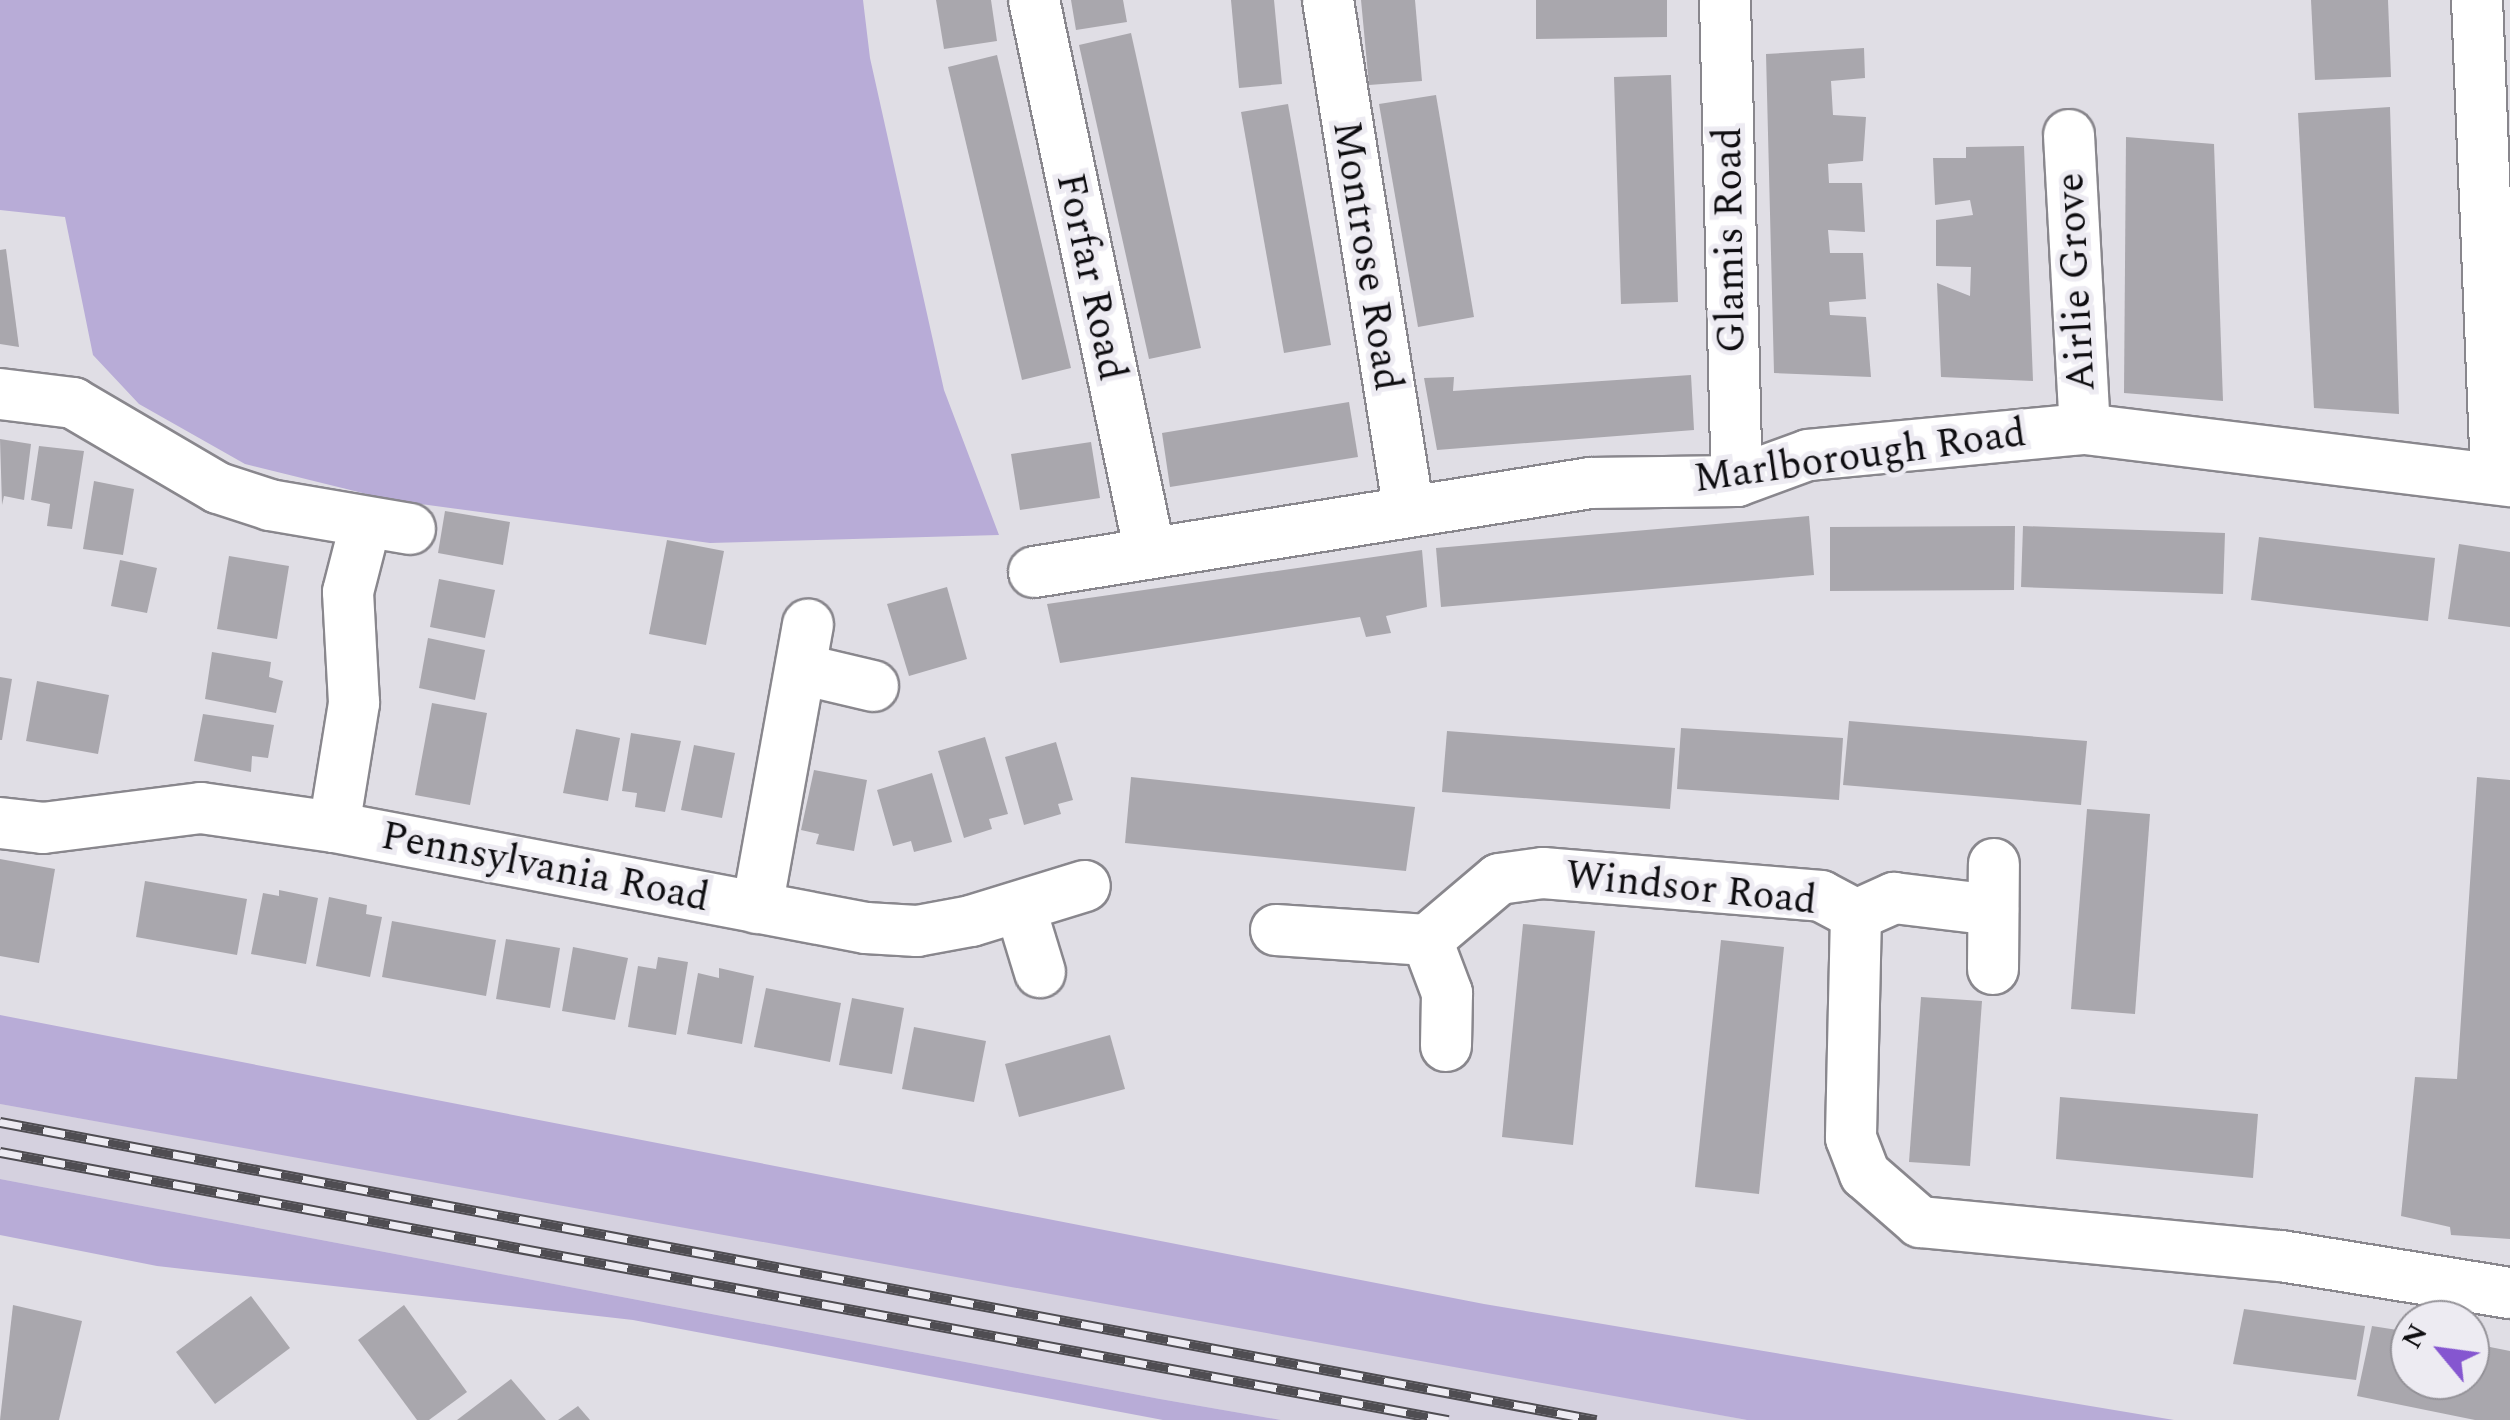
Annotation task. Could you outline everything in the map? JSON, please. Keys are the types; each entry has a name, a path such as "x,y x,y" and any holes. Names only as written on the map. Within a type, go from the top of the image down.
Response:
{"street":[{"name":"Forfar Road","path":"1034,0 1150,553"},
{"name":"Montrose Road","path":"1328,0 1409,512"},
{"name":"Glamis Road","path":"1724,0 1736,481"},
{"path":"2477,0 2503,480"},
{"name":"Airlie Grove","path":"2069,135 2084,429"},
{"name":"Pennsylvania Road","path":"0,394 73,403 218,488 270,505 388,525 348,592 346,648 354,703 334,827"},
{"name":"Marlborough Road","path":"1034,572 1590,483 1736,481 1808,456 2084,429 2503,480"},
{"name":"Pennsylvania Road","path":"757,908 804,647 873,686"},
{"name":"Pennsylvania Road","path":"0,823 42,828 200,808 334,827 757,908 917,931 1022,910 1085,886"},
{"name":"Windsor Road","path":"1427,940 1499,878 1543,873 1821,896 1856,914 1851,1138 1866,1174 1920,1222 2281,1256 2510,1294"},
{"path":"1856,914 1894,898 1994,887 1993,969"},
{"path":"1022,910 1040,972"},
{"path":"1276,930 1427,940 1447,993 1446,1046"}],"shaded area":[{"path":"0,0 863,0 870,58 944,390 999,535 710,543 391,500 245,464 139,404 93,355 65,217 0,210"},
{"path":"0,1015 1484,1304 2174,1420 1747,1420 0,1104"},
{"path":"0,1104 1747,1420 1281,1420 1160,1399 0,1179"},
{"path":"0,1179 1281,1420 1163,1420 633,1320 157,1266 0,1235"}],"building":[{"path":"936,0 991,0 997,41 944,49"},
{"path":"1071,0 1123,0 1127,22 1076,30"},
{"path":"1231,0 1274,0 1282,84 1239,88"},
{"path":"1361,0 1415,0 1422,81 1369,85"},
{"path":"1536,0 1667,0 1667,37 1536,39"},
{"path":"2311,0 2388,0 2391,77 2315,80"},
{"path":"1131,33 1201,348 1149,359 1079,45"},
{"path":"1864,48 1865,78 1831,81 1833,115 1866,117 1863,161 1828,164 1829,183 1862,183 1865,232 1828,230 1830,253 1863,253 1866,299 1829,302 1830,315 1866,317 1871,377 1774,373 1766,54"},
{"path":"997,55 1071,368 1022,380 948,67"},
{"path":"1671,75 1678,302 1621,304 1614,77"},
{"path":"1436,95 1474,317 1418,327 1379,104"},
{"path":"1288,104 1331,345 1284,353 1241,112"},
{"path":"2390,107 2399,414 2314,408 2298,113"},
{"path":"2126,137 2214,144 2223,401 2124,393"},
{"path":"2024,146 2033,381 1941,377 1937,283 1970,296 1971,267 1936,266 1936,220 1973,215 1970,200 1935,205 1933,158 1966,158 1966,147"},
{"path":"6,249 19,347 0,344 0,250"},
{"path":"1691,375 1694,430 1437,450 1424,378 1454,377 1453,391"},
{"path":"1349,402 1358,457 1170,487 1162,433"},
{"path":"0,439 31,444 24,500 4,496 2,505"},
{"path":"1091,442 1100,498 1020,510 1011,454"},
{"path":"39,446 84,451 72,529 47,526 50,504 31,500"},
{"path":"94,481 134,489 123,555 83,549"},
{"path":"445,511 510,522 503,565 438,553"},
{"path":"1809,516 1814,575 1441,607 1436,548"},
{"path":"2015,526 2014,590 1830,591 1830,527"},
{"path":"2023,526 2225,533 2223,594 2021,587"},
{"path":"2259,537 2435,558 2428,621 2251,600"},
{"path":"667,540 724,551 706,645 649,634"},
{"path":"2459,544 2510,552 2510,627 2448,619"},
{"path":"1422,550 1427,607 1386,616 1391,633 1366,637 1360,617 1060,663 1047,604"},
{"path":"229,556 289,566 277,639 217,629"},
{"path":"120,560 157,568 147,613 111,606"},
{"path":"439,579 495,590 485,638 430,627"},
{"path":"947,587 967,659 909,676 887,604"},
{"path":"428,638 485,650 475,700 419,688"},
{"path":"212,652 271,662 269,677 283,681 276,713 205,699"},
{"path":"0,677 12,679 2,740 0,740"},
{"path":"37,681 109,695 98,754 26,741"},
{"path":"432,703 487,713 470,805 415,795"},
{"path":"203,714 274,725 268,758 252,756 251,772 194,761"},
{"path":"1849,721 2087,741 2081,805 1843,785"},
{"path":"1681,728 1843,738 1839,800 1677,789"},
{"path":"576,729 620,738 608,801 563,793"},
{"path":"1447,731 1675,748 1670,809 1442,792"},
{"path":"631,733 681,741 665,812 635,807 637,793 622,791"},
{"path":"985,737 1008,814 989,819 992,829 964,838 938,751"},
{"path":"1056,742 1073,800 1058,804 1061,814 1024,825 1005,757"},
{"path":"694,745 735,753 722,818 681,810"},
{"path":"814,770 867,780 854,851 816,844 819,834 801,830"},
{"path":"932,773 952,842 914,852 911,841 893,846 877,790"},
{"path":"1131,777 1415,807 1406,871 1125,843"},
{"path":"2477,777 2510,780 2510,1239 2451,1235 2450,1227 2401,1216 2415,1077 2457,1079"},
{"path":"2087,809 2150,814 2135,1014 2071,1009"},
{"path":"0,859 55,869 39,963 0,956"},
{"path":"145,881 247,899 237,955 136,937"},
{"path":"279,890 318,898 306,964 251,954 263,893 279,896"},
{"path":"329,897 367,905 366,914 382,917 370,977 316,966"},
{"path":"392,921 496,940 486,996 382,977"},
{"path":"1523,924 1595,931 1573,1145 1502,1137"},
{"path":"506,939 560,948 550,1008 496,999"},
{"path":"1721,940 1784,947 1759,1194 1695,1187"},
{"path":"573,947 628,958 615,1020 562,1011"},
{"path":"658,957 688,962 676,1035 628,1027 638,966 656,969"},
{"path":"719,968 754,976 742,1044 687,1034 698,973 719,978"},
{"path":"766,988 841,1003 830,1062 754,1047"},
{"path":"1921,997 1982,1001 1970,1166 1909,1162"},
{"path":"852,998 904,1008 892,1074 839,1065"},
{"path":"914,1027 986,1041 974,1102 902,1089"},
{"path":"1110,1035 1125,1089 1019,1117 1005,1064"},
{"path":"2060,1097 2258,1114 2253,1178 2056,1159"},
{"path":"251,1296 290,1348 215,1404 176,1352"},
{"path":"13,1305 82,1321 59,1420 0,1420"},
{"path":"404,1305 467,1392 429,1420 417,1420 358,1340"},
{"path":"2244,1309 2365,1326 2356,1380 2233,1364"},
{"path":"2372,1326 2390,1329 2390,1400 2490,1400 2490,1347 2510,1351 2510,1420 2475,1420 2357,1396"},
{"path":"511,1379 546,1420 457,1420"},
{"path":"578,1406 590,1420 558,1420"}],"railway":[{"path":"0,1122 1596,1420"},
{"path":"0,1152 1448,1420"}]}
